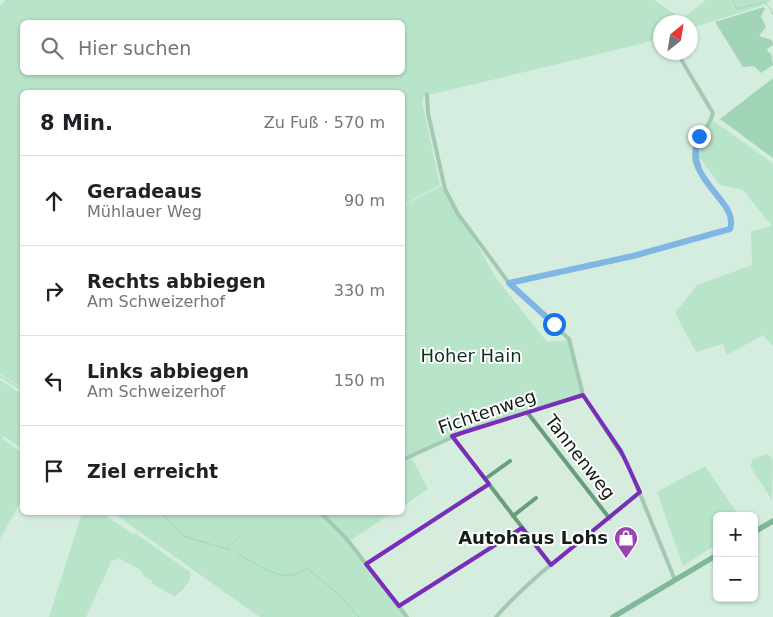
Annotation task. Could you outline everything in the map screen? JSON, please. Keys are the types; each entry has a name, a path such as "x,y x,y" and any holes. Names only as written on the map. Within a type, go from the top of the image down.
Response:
{"main road":[{"path":"758,530 773,521"},
{"path":"612,617 714,557"}],"street":[{"path":"509,283 633,256 730,229 728,213 696,166 694,154 699,136 712,113 682,61"},
{"path":"427,94 428,113 445,189 458,214 509,283 569,339 583,395 621,450 640,492 674,580"},
{"name":"Fichtenweg","path":"405,459 452,436 583,395"},
{"name":"Tannenweg","path":"527,412 610,519"},
{"path":"452,436 551,565"},
{"path":"485,479 510,460"},
{"path":"366,564 489,484"},
{"path":"496,617 528,584 610,519 640,492"},
{"path":"513,516 536,498"},
{"path":"323,515 346,538 407,617"},
{"path":"399,606 522,528"}],"highlighted area":[{"path":"583,395 621,451 640,492 551,565 522,528 399,606 366,564 489,484 452,436"}],"green space":[{"path":"6,0 654,0 676,15 653,15 653,40 433,94 425,94 422,101 440,185 405,204 405,90 20,90 20,387 0,374 0,6"},
{"path":"706,0 772,0 758,7 698,26 698,15 687,15"},
{"path":"712,120 773,163 773,346 763,335 727,355 723,344 696,352 675,313 697,285 752,265 751,231 772,226 743,190 720,185 696,153"},
{"name":"Hoher Hain","path":"441,186 467,226 496,278 547,342 568,340 583,395 486,423 405,458 405,205"},
{"path":"0,380 20,393 20,448 4,436 2,438 20,452 20,503 0,539"},
{"path":"767,454 773,459 772,500 750,466 753,459"},
{"path":"412,458 428,489 405,505 405,461"},
{"path":"705,466 736,512 713,512 713,547 683,566 657,492"},
{"path":"81,515 105,515 133,534 135,533 190,572 186,586 175,597 151,583 152,580 143,576 141,570 118,558 116,561 112,560 86,617 49,617"},
{"path":"116,515 159,515 163,519 160,515 323,515 346,538 407,617 260,617"},
{"path":"326,515 389,515 351,540"}],"shaded area":[{"path":"764,7 765,9 761,16 766,27 759,36 772,40 773,45 767,49 771,53 773,65 761,73 754,66 743,67 715,22"},
{"path":"773,78 773,158 720,119"}],"waterway":[{"path":"733,0 737,9 764,2 770,8 773,15"},
{"path":"0,376 20,389"},
{"path":"163,515 183,536 230,550"},
{"path":"226,548 238,538"},
{"path":"238,554 263,568 281,575 298,573 307,568 337,593 359,617"}],"place":[{"name":"Autohaus Lohs","path":"626,559"}],"route":[{"path":"554,324 509,283 633,256 730,229 731,221 728,213 696,166 694,154 699,136"}]}
